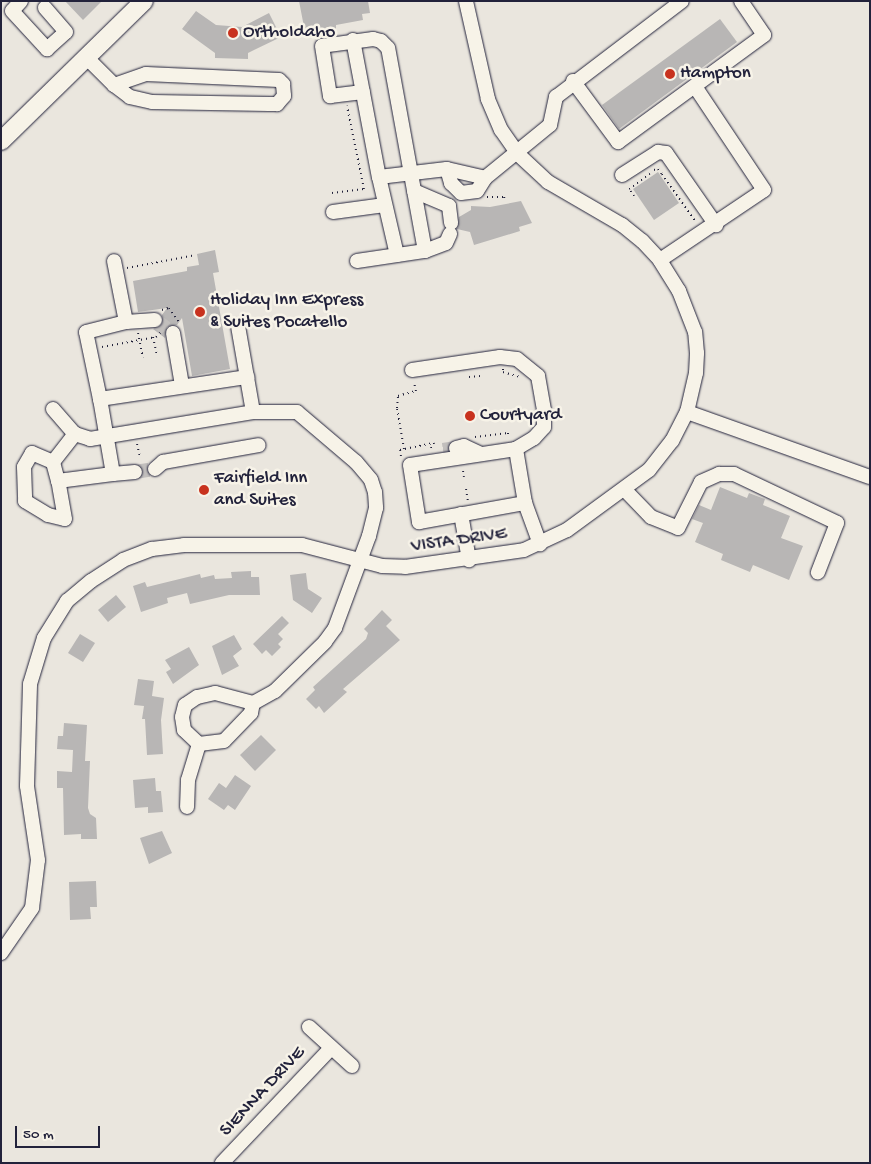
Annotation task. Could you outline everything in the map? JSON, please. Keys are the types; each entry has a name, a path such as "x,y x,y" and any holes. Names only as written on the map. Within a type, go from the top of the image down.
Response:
{"main road":[{"path":"1,141 144,1"}],"street":[{"path":"21,1 12,11 47,49 66,32 45,8"},
{"name":"VISTA DRIVE","path":"1,953 32,908 38,860 27,786 30,684 44,638 67,601 123,560 152,549 184,545 302,544 360,561 405,568 469,560 540,544 624,489 649,470 672,441 687,412 696,373 695,332 679,291 660,260 622,225 548,182 518,154 501,130 488,99 466,1"},
{"path":"447,169 451,183 461,193 477,191 485,178 518,154 550,125 556,97 573,82 682,1"},
{"path":"573,82 618,142 696,88 764,35 741,1"},
{"path":"363,92 330,96 322,46 353,40 382,41 388,48 425,251"},
{"path":"353,40 396,255"},
{"path":"86,57 114,85 130,97 152,102 277,104 284,96 283,84 269,79 146,74 114,85"},
{"path":"660,260 716,225 764,190 696,88"},
{"path":"622,175 658,152 666,153 716,225"},
{"path":"379,177 447,169 485,178"},
{"path":"357,261 425,251 446,243 451,229 449,206 414,190"},
{"path":"333,212 385,205"},
{"path":"114,261 126,322"},
{"path":"113,474 108,437 86,332 126,322 167,323 182,385"},
{"path":"238,326 253,412"},
{"path":"413,374 500,357 517,359 530,368 542,388 544,427 534,438 481,454 431,457"},
{"path":"100,399 182,385 247,377"},
{"path":"53,409 74,434 83,439 108,437 253,412 297,412 356,462 371,480 376,508 360,561 335,628 325,642 275,691 253,703 215,693 197,697 185,704 182,717 184,730 199,744 224,741 251,713 253,703"},
{"path":"687,412 870,477"},
{"path":"53,462 74,434"},
{"path":"516,444 525,503 540,544"},
{"path":"155,469 163,462 260,445"},
{"path":"481,454 464,446 449,449 410,465 419,522 465,511 525,503"},
{"path":"32,453 53,462 65,519 48,515 25,500 24,468 32,453"},
{"path":"58,481 134,472"},
{"path":"624,489 651,518 678,528 701,482 719,474 734,474 837,523 818,572"},
{"path":"465,511 469,560"},
{"path":"187,807 188,780 199,744"},
{"path":"309,1027 352,1066"},
{"name":"SIENNA DRIVE","path":"222,1163 330,1048"}],"path":[{"path":"332,193 364,189 347,110"},
{"path":"634,196 629,189 650,172 658,169 695,220 690,224"},
{"path":"480,196 504,197 504,200"},
{"path":"126,277 125,268 196,255"},
{"path":"97,348 153,338 167,323"},
{"path":"153,338 157,356"},
{"path":"140,339 143,358"},
{"path":"498,367 503,366 503,372 518,379 523,372"},
{"path":"404,449 397,408 398,396 416,391 413,374"},
{"path":"469,377 480,376"},
{"path":"472,438 508,432 509,441 516,444"},
{"path":"136,442 140,457"},
{"path":"402,457 400,450 434,444 431,457"},
{"path":"465,511 466,489"}],"building":[{"path":"65,1 102,1 83,20"},
{"path":"299,1 368,1 370,13 362,14 363,20 336,25 336,29 305,32"},
{"name":"OrthoIdaho","path":"196,11 216,25 242,27 269,13 281,37 248,53 248,59 215,58 215,53 182,29"},
{"name":"Hampton","path":"720,19 737,42 619,129 602,105"},
{"path":"658,172 679,203 654,220 633,189"},
{"path":"521,201 532,223 519,227 520,231 474,245 470,232 457,229 459,217 471,210 471,206 490,207"},
{"name":"Holiday Inn Express & Suites Pocatello","path":"215,250 219,272 213,273 230,369 192,376 182,318 177,325 167,327 165,338 153,329 163,324 162,315 167,308 138,312 133,281 187,271 187,267 199,265 197,254"},
{"path":"720,487 747,498 749,493 765,499 763,505 790,516 781,538 803,546 789,580 753,565 750,572 721,560 723,554 695,542 703,523 692,519 699,505 711,510"},
{"path":"251,571 251,577 259,577 260,595 229,595 190,604 187,593 167,598 168,603 141,612 133,586 145,582 147,587 200,574 201,578 214,575 215,579 232,578 231,572"},
{"path":"306,573 308,589 322,598 312,613 293,600 290,575"},
{"path":"116,595 126,607 108,622 98,610"},
{"path":"382,610 392,620 386,626 400,640 343,689 347,692 324,713 319,706 316,709 306,699 315,690 313,687 366,639 368,633 364,629"},
{"path":"282,616 289,623 278,634 283,639 278,644 281,647 272,656 266,650 262,654 253,644"},
{"path":"80,634 95,643 83,662 68,653"},
{"path":"234,635 242,649 233,656 239,666 222,675 212,646"},
{"path":"189,647 199,665 173,684 166,672 171,669 165,660"},
{"path":"138,679 154,681 152,696 164,698 161,720 163,754 147,755 145,719 142,719 144,706 134,705"},
{"path":"64,723 87,725 85,761 90,761 88,808 90,814 96,818 97,839 81,839 81,834 64,835 63,788 57,788 57,771 72,772 73,750 57,749 58,736 63,736"},
{"path":"261,735 276,750 255,771 240,755"},
{"path":"235,775 251,786 235,810 228,805 224,810 208,799 219,783 226,788"},
{"path":"155,778 156,791 161,791 163,812 148,813 148,807 135,808 133,780"},
{"path":"162,831 172,853 149,864 140,838"},
{"path":"96,881 97,907 90,907 91,919 70,920 69,882"}],"tunnel":[{"path":"155,320 173,333"},
{"path":"443,450 456,448"},
{"path":"135,472 155,469"}],"place":[{"name":"OrthoIdaho","path":"233,33"},
{"name":"Hampton","path":"670,74"},
{"name":"Holiday Inn Express & Suites Pocatello","path":"200,312"},
{"name":"Courtyard","path":"470,416"},
{"name":"Fairfield Inn and Suites","path":"204,490"}]}
